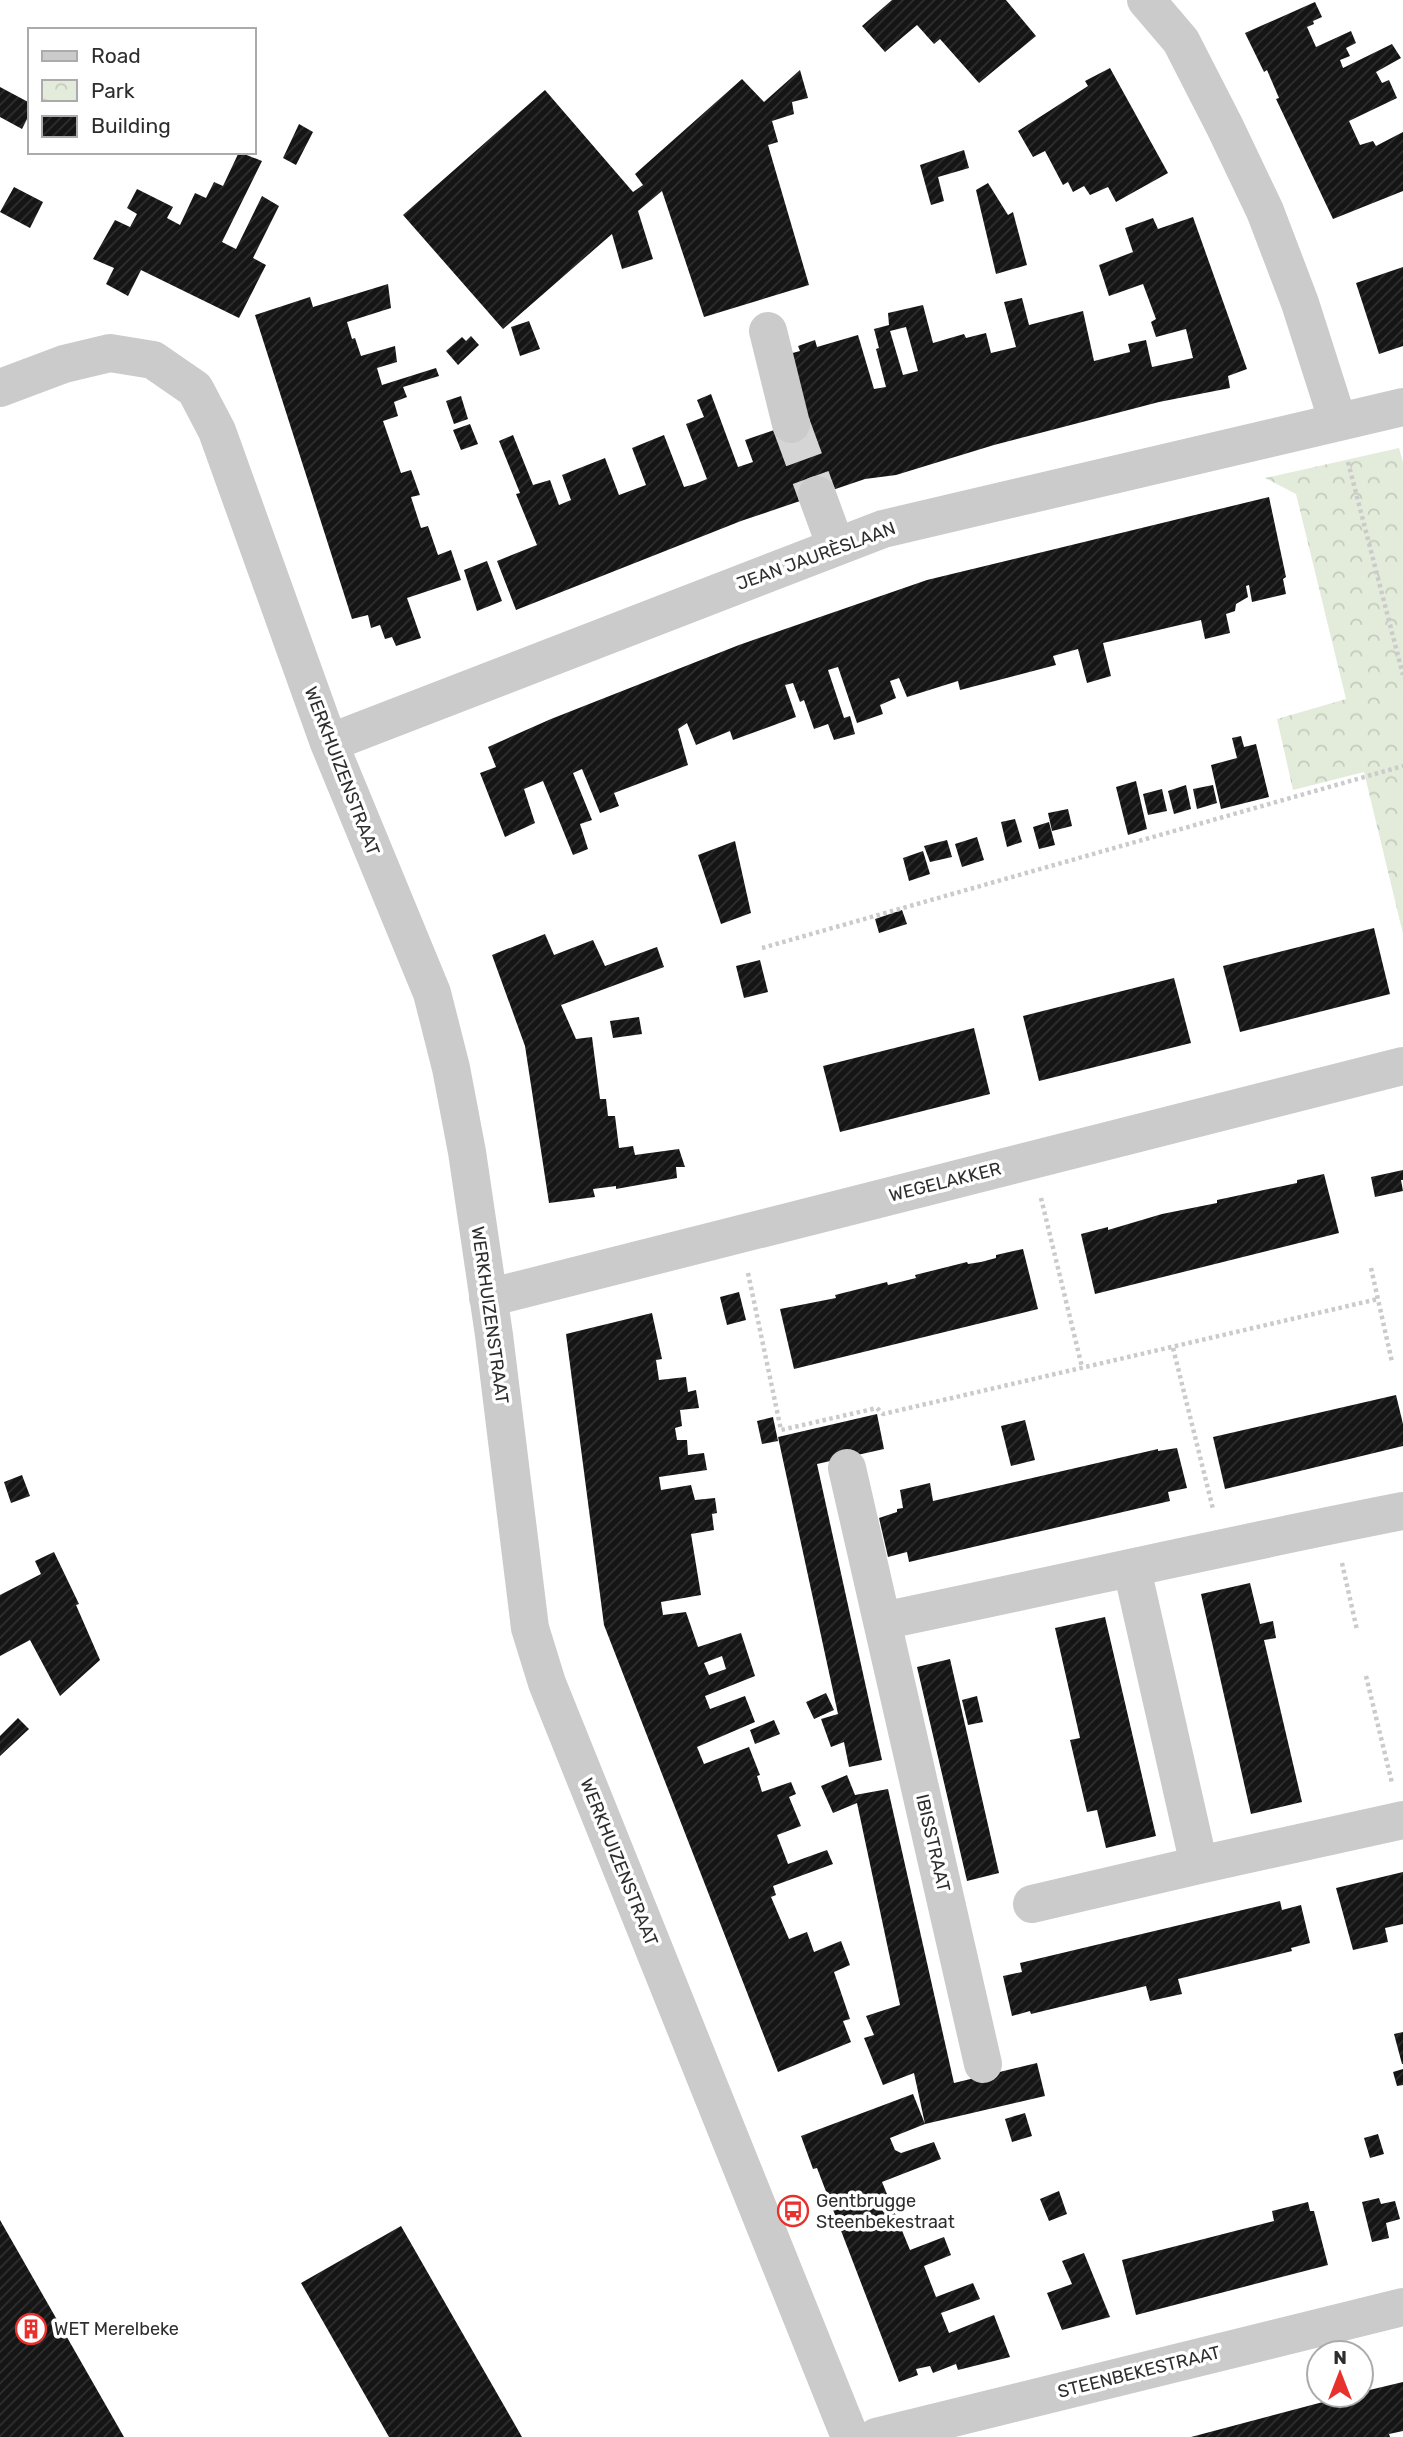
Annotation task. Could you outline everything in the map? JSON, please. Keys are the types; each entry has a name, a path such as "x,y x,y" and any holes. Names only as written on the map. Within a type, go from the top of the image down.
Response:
{"street":[{"path":"1146,0 1181,41 1265,211 1300,303 1338,422"},
{"path":"768,331 791,424"},
{"name":"WERKHUIZENSTRAAT","path":"0,388 64,364 110,354 153,360 195,389 217,430 329,743 432,993 451,1068 467,1152 530,1628 547,1683 850,2437"},
{"name":"JEAN JAURÈSLAAN","path":"329,743 883,529 1403,407"},
{"path":"817,495 836,547"},
{"name":"WEGELAKKER","path":"488,1298 1403,1066"},
{"name":"IBISSTRAAT","path":"847,1468 982,2064"},
{"path":"882,1621 1403,1511"},
{"path":"1132,1569 1199,1865"},
{"path":"1032,1903 1402,1821"},
{"name":"STEENBEKESTRAAT","path":"876,2437 1403,2307"}],"path":[{"path":"1338,422 1403,675"},
{"path":"762,948 1403,766"},
{"path":"1032,1160 1082,1367"},
{"path":"740,1234 781,1430 877,1408 883,1414 1378,1299"},
{"path":"1371,1268 1392,1362"},
{"path":"1173,1348 1223,1547"},
{"path":"1334,1525 1357,1630"},
{"path":"1366,1676 1402,1821"}],"green space":[{"path":"1399,448 1403,462 1403,934 1364,772 1293,790 1277,719 1346,699 1296,494 1265,478"}],"building":[{"path":"892,0 1006,0 1036,36 979,83 940,39 934,44 917,25 885,52 862,26"},
{"path":"1315,2 1322,17 1307,27 1316,47 1351,31 1356,43 1346,48 1350,56 1340,60 1343,68 1392,44 1401,58 1376,72 1382,83 1389,80 1397,98 1349,121 1360,145 1373,141 1376,146 1403,132 1403,191 1333,219 1276,99 1279,98 1267,70 1264,72 1245,33"},
{"path":"1110,68 1168,173 1116,202 1108,187 1090,195 1084,186 1073,192 1068,182 1063,185 1045,151 1033,157 1018,131 1088,86 1085,81"},
{"path":"800,70 808,98 792,102 794,114 772,121 778,142 768,145 809,285 704,317 662,191 638,211 653,259 622,269 612,234 503,329 403,215 545,90 633,192 643,185 635,174 742,79 764,102"},
{"path":"0,87 28,102 28,117 22,129 0,117"},
{"path":"299,124 313,132 296,165 283,158"},
{"path":"964,150 969,168 938,177 944,201 931,205 920,165"},
{"path":"238,154 262,161 222,242 236,249 262,196 279,206 253,258 266,265 239,318 141,270 128,296 106,284 114,268 93,259 115,220 130,227 137,214 127,208 137,189 173,207 167,218 180,225 195,193 206,198 214,182 223,186"},
{"path":"988,183 1008,215 1013,212 1027,265 996,274 976,190"},
{"path":"14,187 43,202 30,228 0,212"},
{"path":"1193,217 1247,369 1228,376 1230,388 1159,402 994,445 896,475 865,479 741,521 516,610 497,561 537,545 516,494 520,493 499,441 513,435 533,485 550,480 559,505 571,500 562,475 605,458 619,495 646,485 632,448 664,435 684,487 695,484 707,479 686,424 704,417 697,400 711,394 738,467 753,462 745,440 803,420 785,355 800,351 798,346 815,340 817,347 858,335 874,389 886,387 874,329 889,325 888,313 923,305 933,343 964,334 966,338 986,333 991,353 1016,347 1004,302 1022,298 1029,325 1083,311 1094,361 1130,352 1128,344 1146,340 1152,367 1193,358 1186,329 1156,337 1151,322 1156,319 1143,284 1109,296 1099,265 1133,252 1125,228 1153,218 1158,229","holes":["906,327 918,371 903,375 890,331"]},
{"path":"1403,267 1403,346 1379,354 1356,283"},
{"path":"388,284 391,308 347,322 361,356 395,346 397,362 377,368 382,385 436,368 439,376 403,387 407,397 394,402 398,416 383,421 401,473 411,470 420,495 411,497 421,528 428,526 438,555 451,550 461,580 407,598 421,638 396,646 392,637 385,639 380,625 371,628 368,615 352,619 255,315 310,297 313,307"},
{"path":"529,321 540,349 520,356 511,327"},
{"path":"471,336 479,345 458,365 446,351 462,337 466,341"},
{"path":"461,396 468,419 454,424 446,401"},
{"path":"470,424 478,444 461,450 453,430"},
{"path":"1269,497 1286,577 1283,579 1286,594 1252,602 1249,585 1246,586 1248,597 1236,604 1235,611 1226,614 1230,633 1205,639 1201,620 1103,643 1111,676 1087,683 1078,649 1053,656 1056,665 960,690 958,681 907,697 899,678 890,681 896,698 880,705 883,714 857,723 838,667 828,670 844,718 850,716 855,734 834,740 828,724 814,729 804,700 800,702 793,683 785,685 796,717 733,740 730,731 696,745 687,723 678,729 688,765 614,793 619,806 600,813 582,769 573,773 592,820 580,824 588,849 573,855 543,781 524,789 535,823 505,837 480,773 496,767 488,747 551,719 739,645 927,580"},
{"path":"487,561 502,601 477,611 464,570"},
{"path":"1241,736 1244,747 1256,744 1269,797 1221,809 1211,765 1237,758 1232,738"},
{"path":"1136,781 1147,829 1128,835 1116,787"},
{"path":"1186,785 1191,809 1174,814 1168,791"},
{"path":"1213,785 1217,803 1197,809 1193,789"},
{"path":"1162,789 1167,811 1148,815 1143,794"},
{"path":"1068,809 1072,826 1052,831 1048,813"},
{"path":"1015,819 1022,842 1007,847 1001,822"},
{"path":"1049,822 1055,845 1039,849 1033,827"},
{"path":"977,837 984,860 962,867 955,844"},
{"path":"947,840 952,857 930,862 924,846"},
{"path":"735,841 751,913 721,924 698,855"},
{"path":"923,851 930,874 909,881 903,858"},
{"path":"902,910 907,924 879,933 875,919"},
{"path":"1374,928 1390,994 1240,1032 1223,966"},
{"path":"545,934 554,955 593,940 605,966 657,947 664,967 561,1005 576,1039 592,1037 600,1099 606,1099 608,1116 615,1116 619,1148 633,1146 635,1155 679,1149 685,1167 676,1167 677,1178 616,1189 616,1186 593,1189 595,1197 549,1203 525,1046 492,955"},
{"path":"760,960 768,992 744,998 736,966"},
{"path":"1174,978 1191,1043 1039,1081 1023,1016"},
{"path":"639,1017 642,1034 613,1038 610,1021"},
{"path":"974,1028 990,1094 840,1132 823,1066"},
{"path":"1403,1170 1403,1191 1375,1197 1371,1177"},
{"path":"1324,1174 1339,1233 1095,1294 1081,1234 1108,1227 1108,1230"},
{"path":"1023,1249 1038,1309 794,1369 780,1309 836,1298 835,1295 887,1282 888,1285 916,1278 915,1275 967,1262 981,1262 996,1258 996,1255"},
{"path":"739,1292 746,1320 727,1325 720,1297"},
{"path":"652,1313 662,1359 656,1360 659,1380 686,1377 688,1392 696,1390 699,1408 680,1410 682,1426 675,1428 677,1440 687,1440 688,1455 704,1453 707,1470 659,1477 661,1490 691,1485 695,1500 715,1498 717,1513 712,1514 714,1530 691,1534 701,1595 661,1602 663,1615 686,1612 698,1647 741,1633 755,1676 705,1696 710,1709 745,1696 755,1722 697,1747 704,1764 749,1747 760,1775 757,1776 762,1792 791,1782 796,1794 789,1797 801,1826 777,1835 788,1864 827,1850 833,1864 773,1886 776,1895 771,1897 789,1939 807,1932 814,1952 841,1941 850,1965 834,1972 850,2019 843,2021 851,2042 778,2072 604,1625 566,1334","holes":["722,1656 726,1669 709,1675 704,1663"]},
{"path":"1396,1395 1403,1424 1403,1446 1225,1489 1213,1437"},
{"path":"877,1414 884,1449 817,1464 882,1760 849,1767 844,1742 831,1747 821,1719 838,1714 778,1437"},
{"path":"773,1417 778,1441 762,1444 757,1421"},
{"path":"1025,1420 1035,1460 1011,1466 1001,1426"},
{"path":"1177,1448 1187,1488 1168,1492 1170,1501 909,1562 907,1552 888,1557 879,1518 903,1508 900,1490 930,1483 933,1501 1158,1449"},
{"path":"22,1475 30,1496 11,1503 4,1482"},
{"path":"54,1552 79,1604 76,1605 100,1660 60,1696 30,1640 0,1656 0,1595 41,1574 35,1561"},
{"path":"1250,1583 1260,1624 1273,1621 1276,1638 1264,1640 1302,1802 1251,1814 1201,1594"},
{"path":"1105,1617 1156,1836 1106,1848 1097,1810 1087,1812 1070,1740 1080,1738 1055,1628"},
{"path":"950,1659 999,1873 967,1881 917,1667"},
{"path":"826,1693 834,1710 814,1719 806,1702"},
{"path":"977,1696 983,1722 968,1725 962,1700"},
{"path":"18,1718 29,1729 0,1756 0,1736"},
{"path":"774,1720 780,1734 755,1744 750,1730"},
{"path":"847,1775 855,1795 888,1789 954,2083 1037,2063 1045,2096 925,2124 914,2073 883,2085 864,2038 874,2035 866,2016 900,2005 857,1803 833,1813 821,1786"},
{"path":"1403,1872 1403,1924 1385,1928 1388,1942 1353,1950 1336,1888"},
{"path":"1280,1901 1282,1910 1301,1905 1310,1943 1291,1948 1292,1951 1178,1979 1182,1994 1150,2001 1146,1986 1031,2014 1030,2011 1012,2016 1003,1976 1022,1972 1020,1963"},
{"path":"1403,2032 1403,2064 1402,2064 1394,2034"},
{"path":"1403,2069 1403,2085 1397,2086 1393,2072"},
{"path":"913,2094 925,2124 890,2138 895,2150 901,2153 934,2142 941,2159 882,2182 910,2250 944,2237 951,2255 924,2266 936,2297 973,2283 980,2299 941,2313 949,2333 994,2315 1010,2357 958,2370 956,2364 933,2373 930,2366 916,2369 918,2375 899,2382 817,2168 813,2169 801,2136"},
{"path":"1025,2113 1032,2136 1012,2142 1005,2119"},
{"path":"1378,2134 1384,2154 1370,2158 1364,2138"},
{"path":"1059,2191 1067,2214 1049,2221 1040,2199"},
{"path":"1379,2198 1381,2204 1395,2201 1400,2219 1386,2223 1389,2238 1372,2242 1362,2202"},
{"path":"1308,2202 1310,2211 1314,2211 1328,2265 1136,2315 1122,2260 1274,2221 1272,2211"},
{"name":"WET Merelbeke","path":"0,2220 124,2437 0,2437"},
{"path":"401,2226 522,2437 389,2437 301,2283"},
{"path":"1084,2253 1110,2317 1062,2330 1047,2293 1072,2284 1062,2261"},
{"path":"1403,2382 1403,2431 1389,2434 1390,2437 1191,2437 1305,2407 1305,2409 1375,2409 1375,2389"}],"tunnel":[{"path":"791,424 817,495"}],"place":[{"name":"Gentbrugge Steenbekestraat","path":"793,2211"},
{"name":"WET Merelbeke","path":"31,2329"}]}
